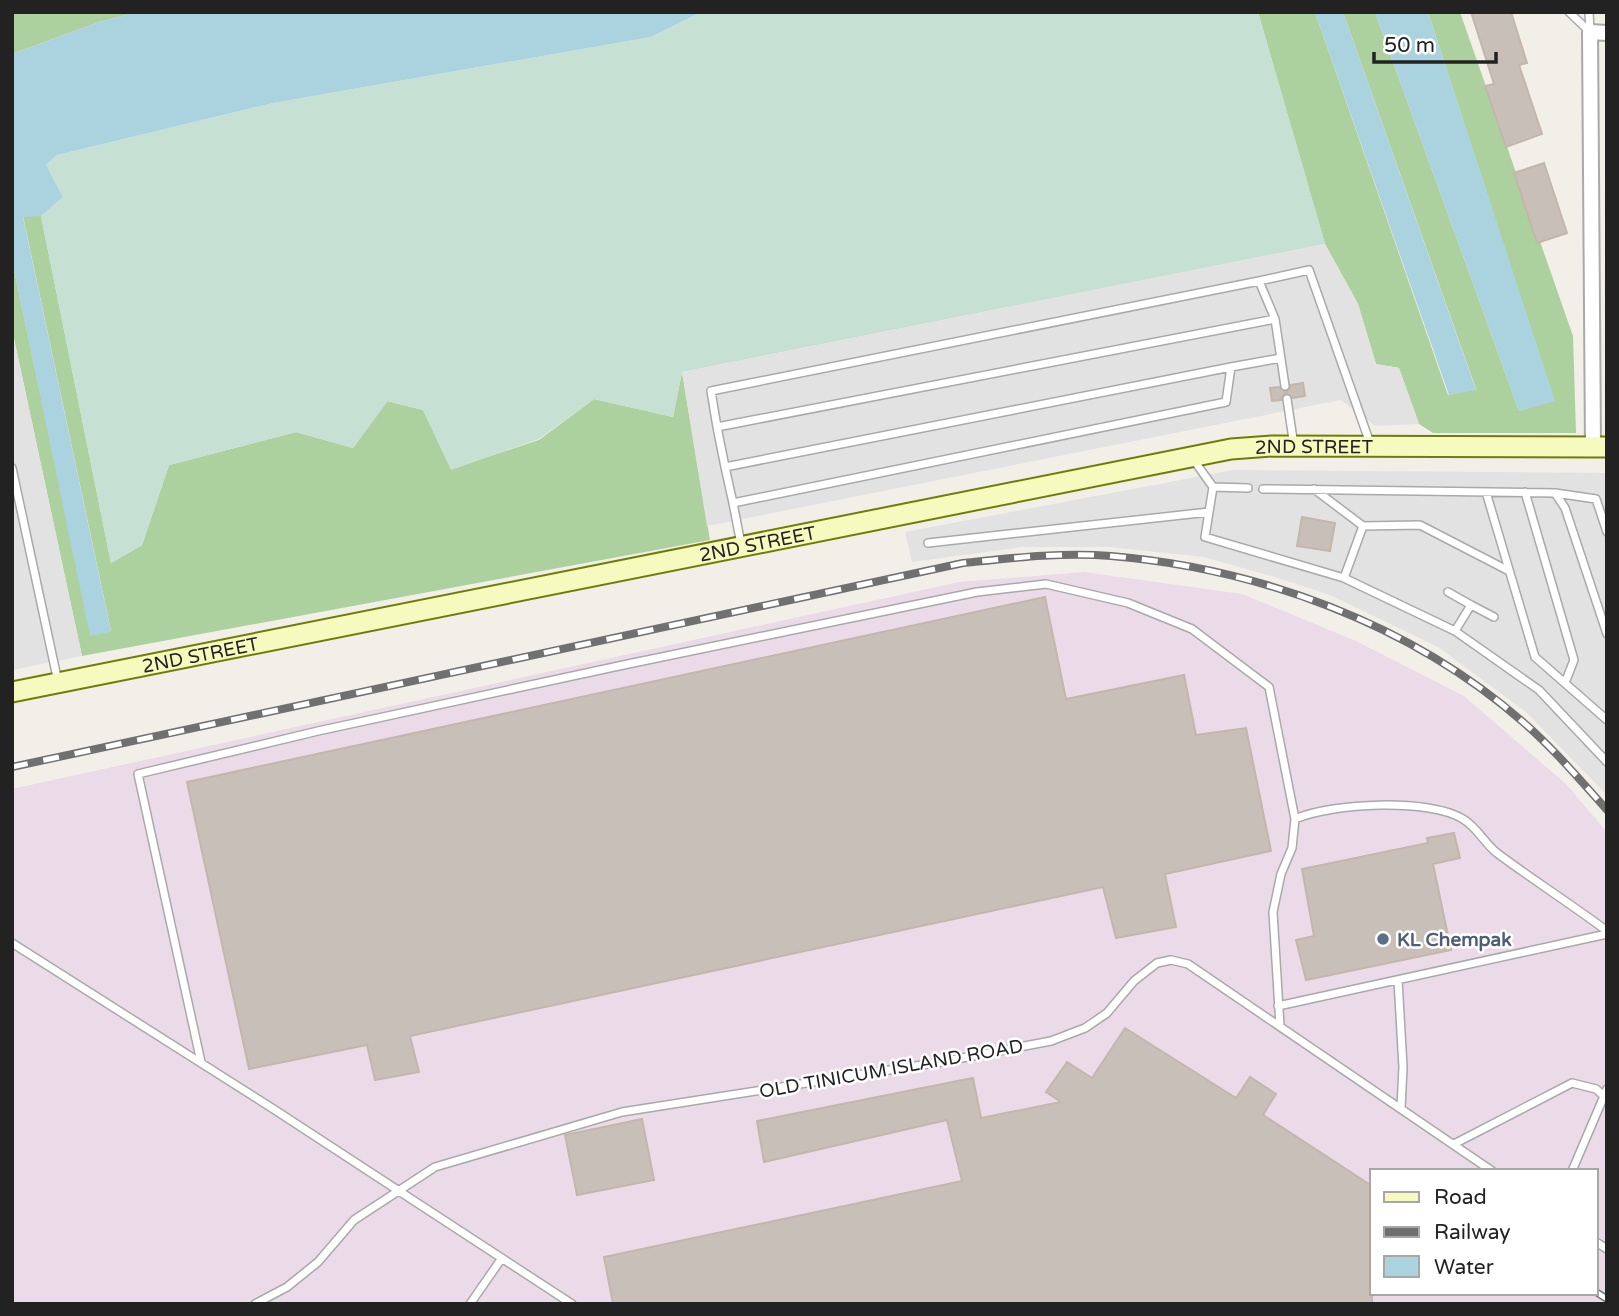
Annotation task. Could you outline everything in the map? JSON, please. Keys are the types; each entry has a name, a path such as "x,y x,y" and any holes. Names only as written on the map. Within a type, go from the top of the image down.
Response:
{"street":[{"path":"1600,447 1590,32 1607,33"},
{"name":"2ND STREET","path":"12,692 1231,449 1294,446 1600,447"}],"lane":[{"path":"1569,12 1590,32"},
{"path":"1589,12 1590,32"},
{"path":"742,546 711,391 1309,270 1371,446"},
{"path":"1259,281 1275,319 1285,386"},
{"path":"717,428 1275,319"},
{"path":"725,467 1281,358"},
{"path":"733,503 1226,402 1231,367"},
{"path":"1287,399 1294,446"},
{"path":"1191,456 1213,487 1205,537 1344,578 1455,631 1539,690 1607,762"},
{"path":"12,468 58,682"},
{"path":"1213,487 1248,488"},
{"path":"1263,489 1555,493 1596,499 1607,532"},
{"path":"1313,489 1363,526 1420,525 1509,571"},
{"path":"1486,492 1535,657 1607,720"},
{"path":"1525,492 1574,660 1565,683"},
{"path":"1555,493 1565,508 1607,634"},
{"path":"928,543 1209,512"},
{"path":"1344,578 1363,526"},
{"path":"201,1062 138,775 318,731 977,592 1046,584 1128,604 1192,629 1269,687 1295,819 1292,848 1281,874 1273,912 1280,1026"},
{"path":"1448,592 1494,617"},
{"path":"1455,631 1471,605"},
{"path":"1295,819 1310,813 1400,803 1461,817 1478,830 1495,852 1607,933"},
{"path":"1278,1006 1607,933"},
{"path":"12,943 201,1062 572,1304"},
{"name":"OLD TINICUM ISLAND ROAD","path":"255,1304 287,1287 318,1262 354,1220 435,1167 622,1112 941,1062 1051,1041 1084,1028 1107,1013 1133,981 1157,963 1171,960 1188,964 1489,1169"},
{"path":"1398,980 1403,1067 1401,1108"},
{"path":"1454,1144 1572,1083 1605,1092 1573,1169"},
{"path":"470,1304 502,1258"},
{"path":"266,1299 277,1304"}],"shaded area":[{"path":"1325,244 1358,304 1376,364 1399,368 1419,424 1375,426 1341,400 707,526 682,372"},
{"path":"12,329 82,656 12,670"},
{"path":"1233,470 1607,473 1607,795 1526,712 1438,647 1330,595 1204,557 1109,547 1023,547 912,562 905,532"},
{"path":"1084,572 1242,594 1356,641 1464,696 1566,784 1607,832 1607,1304 12,1304 12,789 959,582"}],"green space":[{"path":"12,12 137,12 99,22 12,54"},
{"path":"701,12 1258,12 1325,244 682,372 673,417 594,399 539,439 451,470 423,410 388,401 353,448 296,432 169,465 142,545 111,563 41,216 63,197 46,165 57,155 273,103 651,37"},
{"path":"1258,12 1315,12 1448,395 1476,389 1343,12 1375,12 1519,411 1554,400 1428,12 1460,12 1573,336 1576,433 1433,433 1419,424 1399,368 1376,364 1358,304 1325,244"},
{"path":"23,216 41,216 111,563 142,545 169,465 296,432 353,448 387,401 423,410 451,469 539,440 594,399 673,417 682,372 710,540 82,656 12,329 12,260 91,635 111,631"}],"water":[{"path":"137,12 701,12 651,37 273,103 57,155 46,165 63,197 41,216 23,217 111,632 90,636 12,260 12,54 99,22"},
{"path":"1315,12 1343,12 1476,390 1449,395"},
{"path":"1375,12 1428,12 1555,401 1519,411"}],"building":[{"path":"1471,12 1511,12 1527,63 1519,65 1542,134 1506,147 1485,86 1494,84"},
{"path":"1544,163 1567,233 1537,243 1514,173"},
{"path":"1303,383 1305,396 1293,398 1285,393 1281,400 1272,401 1270,388 1279,387 1287,392 1291,385"},
{"path":"1302,517 1335,523 1330,551 1297,546"},
{"path":"1045,597 1066,699 1184,675 1196,735 1246,728 1271,851 1165,874 1176,927 1116,938 1103,887 410,1036 419,1072 375,1080 367,1045 249,1069 187,782"},
{"path":"1454,833 1460,858 1433,864 1451,950 1306,980 1296,940 1314,936 1302,869 1428,843 1427,838"},
{"path":"1125,1028 1236,1098 1250,1077 1276,1094 1263,1115 1370,1185 1372,1304 613,1304 604,1257 962,1181 947,1120 764,1162 757,1121 973,1078 981,1118 1061,1102 1046,1092 1067,1062 1092,1078"},
{"path":"642,1119 654,1180 577,1195 565,1135"}],"railway":[{"path":"12,767 963,563 1037,556 1093,555 1166,563 1222,573 1330,607 1382,630 1432,656 1479,687 1523,722 1607,810"},
{"path":"1598,1293 1607,1299"}],"place":[{"name":"KL Chempak","path":"1383,939"}]}
